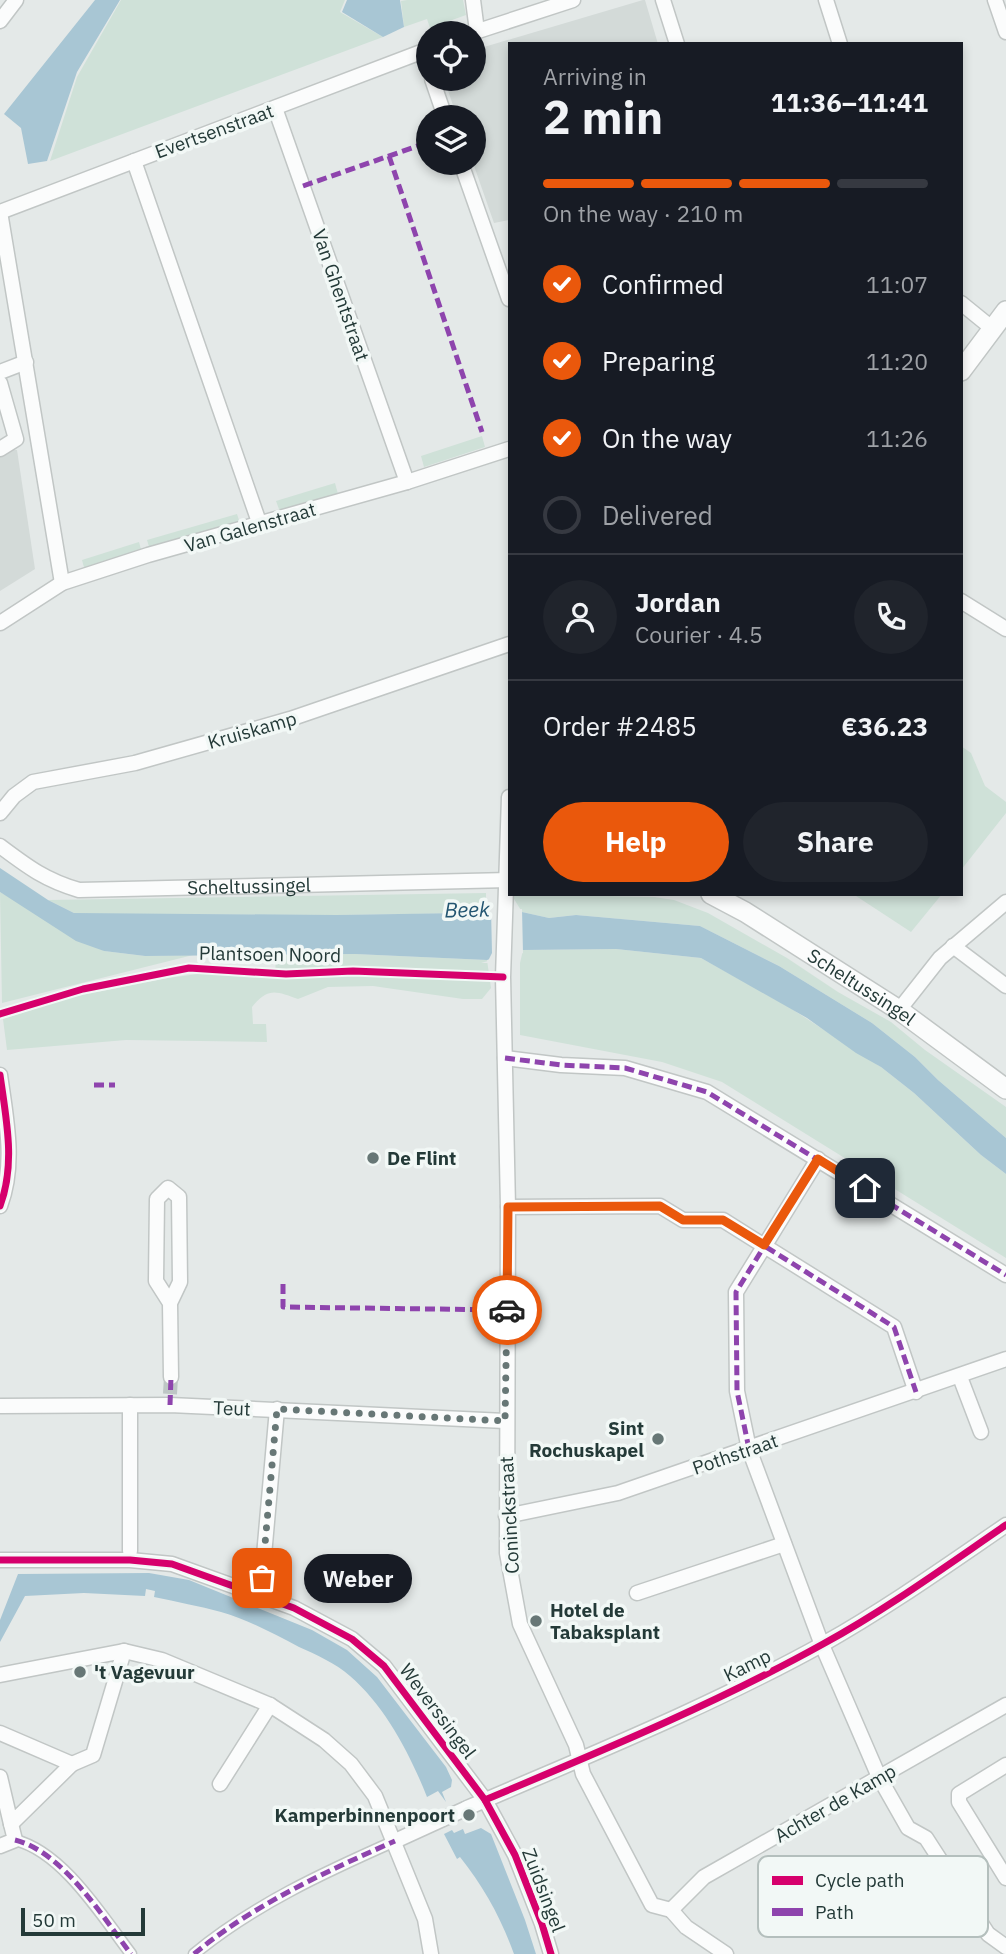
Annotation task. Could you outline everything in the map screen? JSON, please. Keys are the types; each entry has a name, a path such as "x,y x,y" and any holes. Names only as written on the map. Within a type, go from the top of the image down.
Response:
{"street":[{"path":"0,21 16,0"},
{"path":"473,0 474,21"},
{"path":"486,28 573,0"},
{"path":"663,0 676,42"},
{"path":"826,0 839,42"},
{"path":"995,0 1006,32"},
{"name":"Evertsenstraat","path":"0,212 416,55"},
{"name":"Van Ghentstraat","path":"275,108 407,482"},
{"path":"134,161 260,525"},
{"path":"465,175 508,296"},
{"path":"0,212 62,583"},
{"path":"963,305 993,329"},
{"path":"963,368 1006,311"},
{"path":"0,372 26,362"},
{"path":"0,383 16,439 0,449"},
{"name":"Van Galenstraat","path":"0,623 62,583 148,555 407,482 508,449"},
{"path":"963,602 1006,629"},
{"name":"Kruiskamp","path":"0,813 14,796 33,782 135,762 290,719 508,644"},
{"name":"Scheltussingel","path":"0,846 52,882 79,890 508,880"},
{"name":"Coninckstraat","path":"508,880 504,902 503,962 508,1207 506,1516 507,1553 520,1624 576,1745 583,1774 652,1905 671,1910 686,1927 726,1954"},
{"name":"Scheltussingel","path":"715,896 745,912 899,1010 1006,1089"},
{"path":"899,1010 940,958 1006,902"},
{"path":"953,946 1006,986"},
{"path":"505,1058 561,1065 625,1068 707,1092 1006,1275"},
{"path":"0,1075 9,1157 0,1206"},
{"path":"818,1159 736,1292 737,1391 749,1449 783,1545 878,1777 908,1828 926,1839 937,1856"},
{"path":"170,1303 156,1281 158,1199 168,1188 179,1197 180,1282 170,1303 171,1377"},
{"path":"508,1207 660,1206 683,1220 723,1220 894,1327 916,1392"},
{"name":"Pothstraat","path":"506,1516 618,1493 1006,1360"},
{"path":"960,1377 981,1432"},
{"name":"Teut","path":"0,1406 131,1405 170,1399 277,1409 505,1421"},
{"path":"130,1551 131,1405"},
{"path":"257,1593 262,1578 277,1409"},
{"name":"Kamp","path":"485,1800 580,1760 743,1685 822,1644 877,1613 1006,1525"},
{"path":"637,1593 783,1545"},
{"name":"Weverssingel","path":"0,1560 152,1561 189,1569 257,1593 323,1622 369,1651 384,1666 485,1800"},
{"path":"11,1824 72,1764 93,1755 124,1651"},
{"path":"0,1675 124,1651 162,1660 270,1705 324,1740 351,1764 375,1796 425,1919 431,1954"},
{"path":"220,1784 270,1705"},
{"name":"Achter de Kamp","path":"671,1910 704,1877 1006,1706"},
{"path":"0,1733 72,1764"},
{"path":"1006,1765 959,1794 959,1802 1006,1878"},
{"path":"0,1777 15,1840"},
{"path":"194,1954 267,1905 337,1866 485,1800"},
{"name":"Zuidsingel","path":"485,1800 515,1855 551,1954"},
{"path":"0,1846 15,1840 27,1843 71,1877 131,1954"},
{"path":"988,1934 1006,1947"}],"shaded area":[{"path":"645,0 657,42 508,42 508,220 494,223 477,175 486,175 486,105 453,105 448,91 486,91 486,46"},
{"path":"17,450 35,569 0,591 0,451"}],"green space":[{"path":"121,0 345,0 340,12 383,37 50,161 77,77"},
{"path":"463,0 466,15 449,21 416,21 404,27 401,1"},
{"path":"482,436 485,447 424,467 421,456"},
{"path":"335,483 338,494 280,512 276,501"},
{"path":"237,514 240,523 150,550 147,540"},
{"path":"139,542 142,553 85,571 82,560"},
{"path":"963,747 971,753 985,786 1006,802 1006,813 963,867"},
{"path":"0,892 104,951 145,956 193,955 2,1003"},
{"path":"486,893 486,913 87,914 74,913 48,900"},
{"path":"512,896 654,897 674,900 708,913 891,1022 925,1050 1006,1107 1006,1138 915,1057 872,1023 779,966 700,926 576,915 549,918 522,912"},
{"path":"856,896 940,896 911,932"},
{"path":"616,949 701,958 781,1002 881,1067 914,1093 981,1155 1006,1174 1006,1258 722,1082 662,1062 520,1035 520,963 523,950"},
{"path":"355,954 487,960 491,988 482,999 463,999 373,986 328,987 298,999 278,993 268,994 252,1007 253,1024 266,1024 267,1042 126,1040 7,1050 3,1019 72,997 205,973 275,978 276,955"}],"water":[{"path":"95,0 120,0 77,72 47,161 28,164 21,128 4,114"},
{"path":"347,0 400,0 404,27 383,37 342,12"},
{"path":"0,868 48,900 74,913 336,915 522,912 549,918 576,915 700,926 779,966 872,1023 915,1057 1006,1138 1006,1174 881,1067 856,1053 807,1018 701,958 616,949 523,950 487,960 355,954 145,956 104,951 76,941 0,892"},
{"path":"149,1573 189,1580 312,1630 347,1650 377,1677 446,1767 452,1780 451,1787 442,1792 446,1802 438,1791 427,1797 413,1764 385,1716 350,1676 319,1656 231,1615 154,1597 155,1591 146,1589 145,1596 84,1593 25,1596 0,1642 0,1620 18,1574"},
{"path":"481,1828 491,1834 536,1954 514,1954 498,1915 484,1891 460,1857 457,1859 444,1834 463,1829 465,1834"}],"pier":[{"path":"491,909 522,909 523,953 491,963 481,963 488,961 492,953"}],"tunnel":[{"path":"170,1394 171,1377"}],"marked path":[{"path":"303,186 416,147"},
{"path":"389,156 482,432"},
{"path":"505,1058 561,1065 625,1068 707,1092 1006,1275"},
{"path":"94,1085 115,1085"},
{"path":"749,1449 737,1391 736,1292 818,1159"},
{"path":"508,1207 660,1206 683,1220 723,1220 894,1327 916,1392"},
{"path":"283,1284 283,1307 507,1310"},
{"path":"170,1405 171,1377"},
{"path":"15,1840 33,1847 65,1871 94,1904 131,1954"},
{"path":"194,1954 265,1905 316,1877 395,1841"}],"cycle path":[{"name":"Plantsoen Noord","path":"0,1014 83,989 189,968 286,974 353,971 503,977"},
{"path":"0,1075 9,1157 0,1206"},
{"path":"485,1800 656,1726 782,1666 870,1616 1006,1525"},
{"path":"0,1560 130,1560 172,1564 294,1608 352,1639 384,1666 485,1800 515,1855 551,1954"}],"way so far":[{"path":"262,1578 277,1409 505,1421 507,1310"}],"place":[{"name":"De Flint","path":"373,1158"},
{"name":"Sint Rochuskapel","path":"658,1439"},
{"name":"Weber","path":"262,1578"},
{"name":"Hotel de Tabaksplant","path":"536,1621"},
{"name":"'t Vagevuur","path":"80,1672"},
{"name":"Kamperbinnenpoort","path":"469,1815"}],"route":[{"path":"507,1310 508,1207 660,1206 683,1220 723,1220 764,1245 818,1159 865,1188"}],"water label":[{"name":"Beek","path":"467,909"}]}
